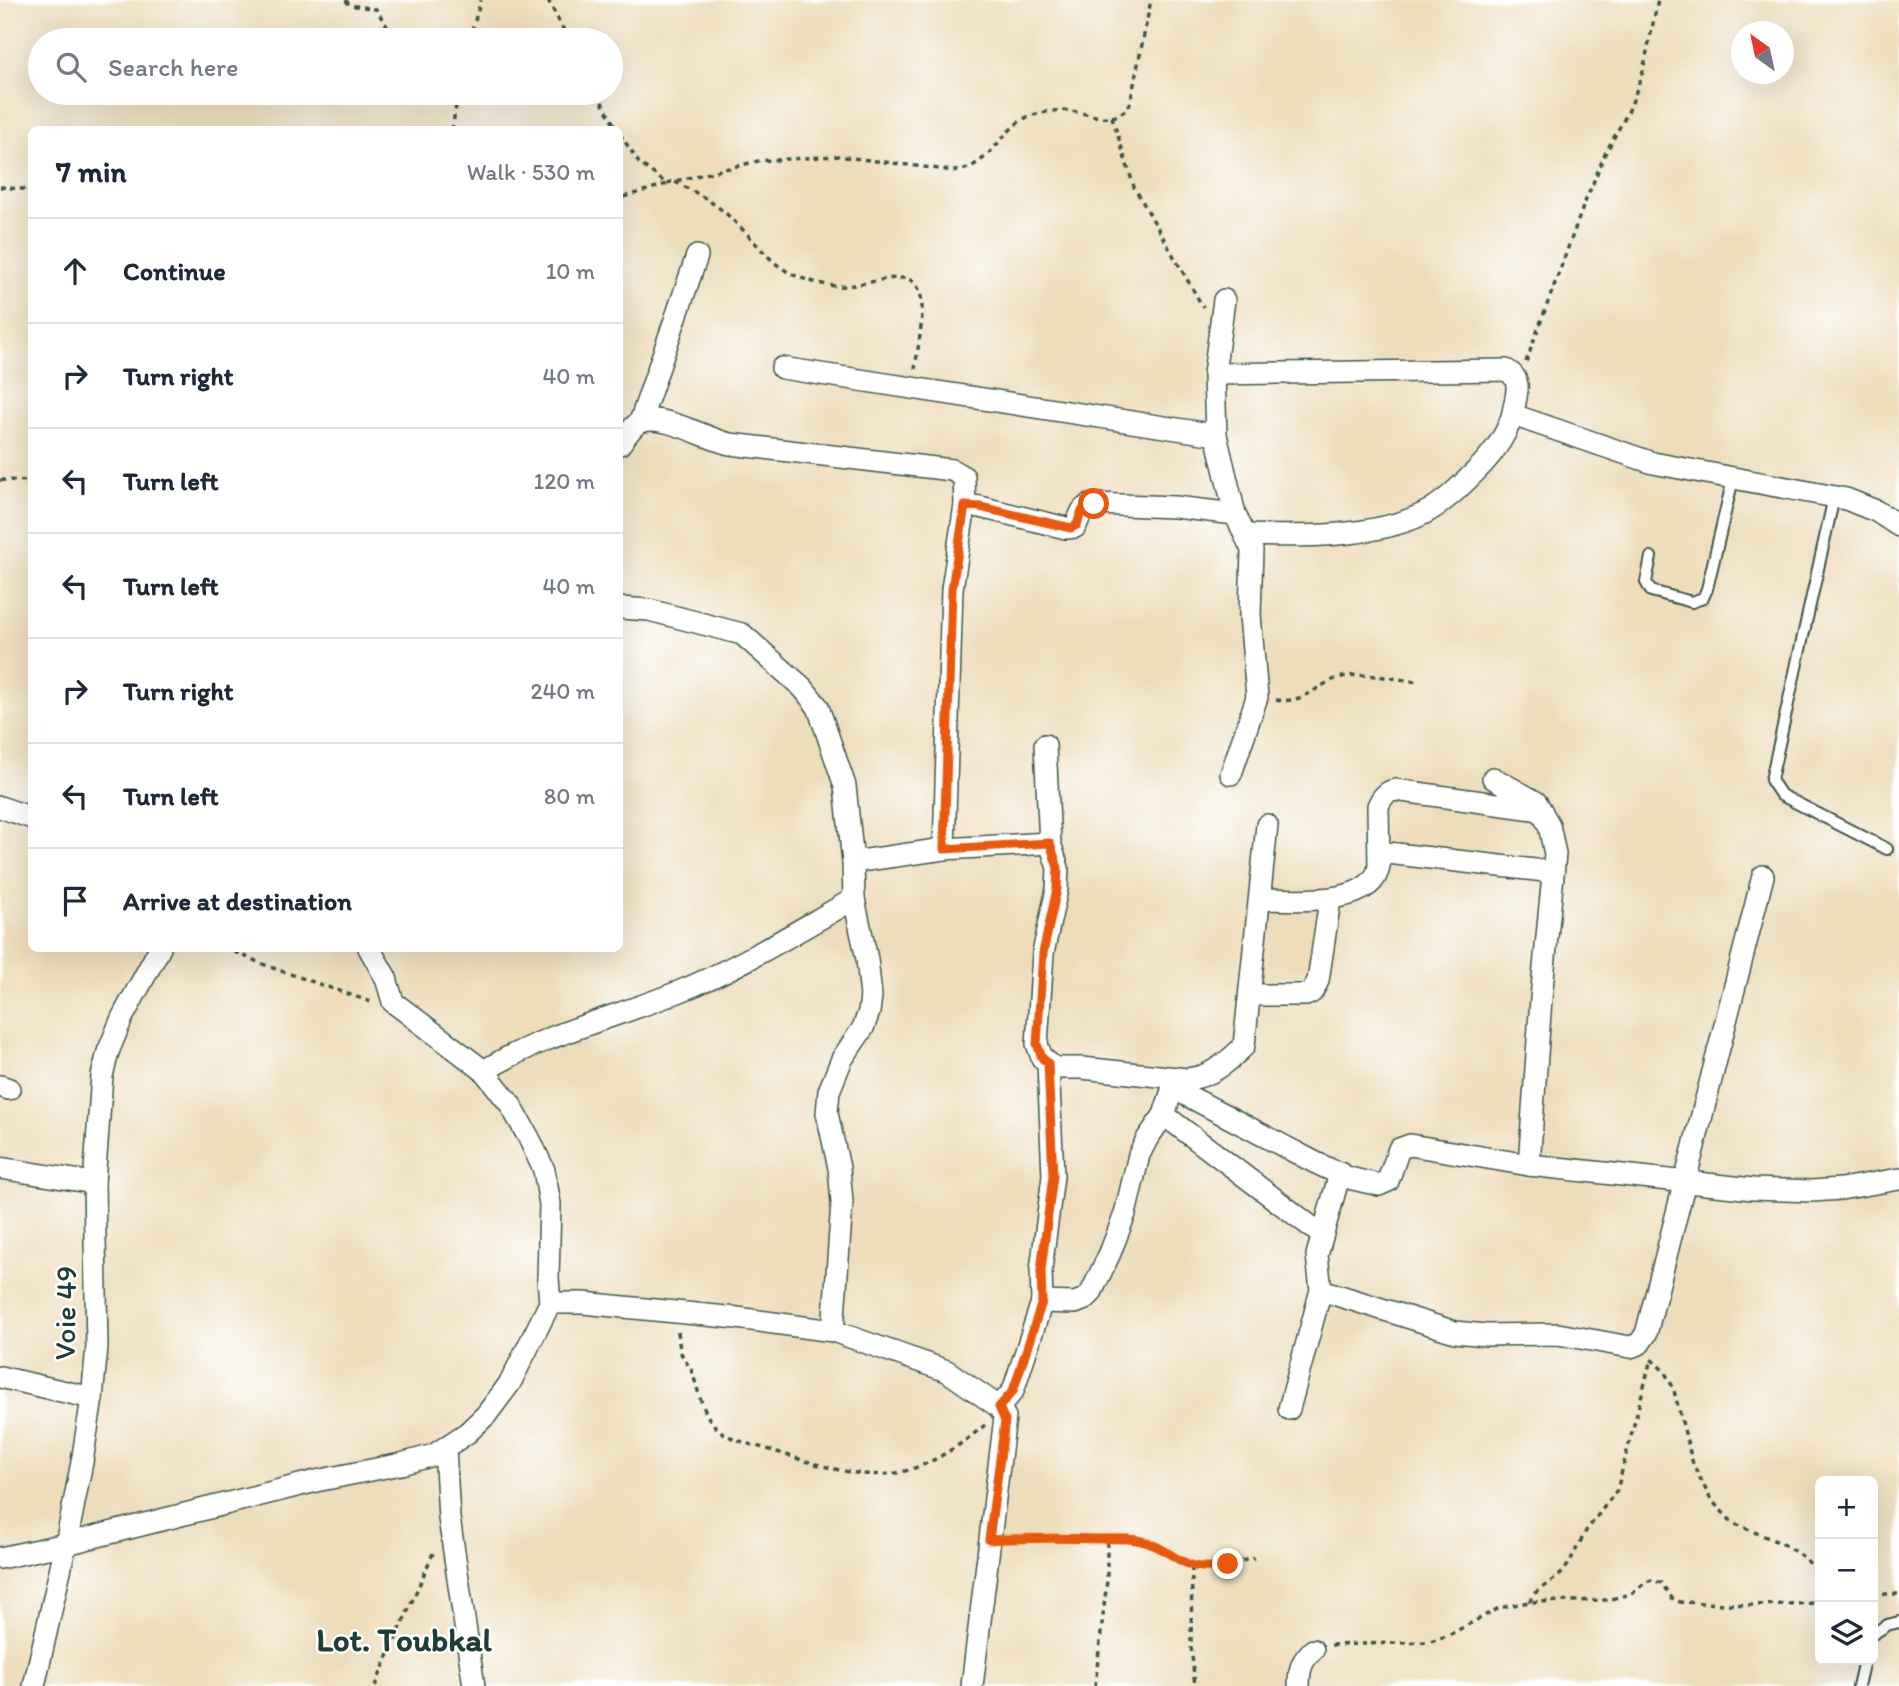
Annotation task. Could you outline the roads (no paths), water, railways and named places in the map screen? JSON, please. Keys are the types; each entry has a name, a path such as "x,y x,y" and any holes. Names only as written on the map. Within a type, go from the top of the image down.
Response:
{"street":[{"path":"623,441 639,422 697,256"},
{"path":"1224,300 1214,374 1216,435 1235,514 1251,550 1250,615 1257,697 1231,774"},
{"path":"782,368 1216,435"},
{"path":"1214,374 1506,370 1516,377 1518,383 1513,415 1498,444 1484,463 1455,491 1423,514 1348,533 1291,537 1245,535"},
{"path":"1513,415 1653,463 1834,497 1862,505 1899,526"},
{"path":"639,422 667,421 730,444 958,472 964,477 965,506 952,589 944,849"},
{"path":"965,506 1071,528 1077,525 1080,512 1094,504 1175,507 1235,514"},
{"path":"623,608 649,610 742,634 803,688 818,707 845,786 854,899 867,959 871,996 863,1028 842,1059 829,1091 827,1113 839,1168 842,1202 833,1331"},
{"path":"1045,746 1050,843 1058,868 1057,889 1043,953 1037,1044 1042,1058 1055,1069 1082,1068 1175,1083 1349,1178 1382,1185 1388,1181 1397,1152 1410,1145 1529,1165 1753,1189 1812,1191 1899,1179"},
{"path":"1493,778 1536,802 1553,839 1553,872 1529,1165"},
{"path":"1261,899 1330,900 1358,890 1374,880 1378,871 1378,806 1385,794 1395,790 1541,810"},
{"path":"0,807 28,817"},
{"path":"1175,1083 1199,1078 1224,1066 1244,1046 1267,825"},
{"path":"853,862 944,849 1050,843"},
{"path":"1379,852 1553,872"},
{"path":"1321,1290 1455,1332 1486,1335 1558,1334 1630,1347 1643,1340 1763,876"},
{"path":"484,1071 519,1051 680,991 755,954 854,899"},
{"path":"1250,995 1306,995 1312,992 1318,981 1330,900"},
{"name":"Voie 49","path":"34,1686 66,1544 92,1398 97,1347 94,1182 99,1107 108,1052 122,1018 158,952"},
{"path":"0,1558 316,1481 417,1461 445,1448 486,1415 510,1383 550,1303 550,1204 544,1170 510,1104 484,1071 393,1002 386,978 371,952"},
{"path":"1000,1409 1013,1391 1042,1302 1041,1270 1053,1176 1048,1063"},
{"path":"1042,1302 1075,1303 1085,1300 1091,1293 1125,1214 1139,1155 1164,1115 1175,1083"},
{"path":"1164,1115 1322,1235"},
{"path":"0,1168 94,1182"},
{"path":"1289,1409 1321,1290 1317,1255 1340,1173"},
{"path":"550,1303 583,1303 737,1318 833,1331 947,1371 1000,1409 1005,1421 972,1686"},
{"path":"0,1377 92,1398"},
{"path":"445,1448 449,1518 474,1686"},
{"path":"1299,1686 1300,1667 1304,1658 1313,1650"}],"lane":[{"path":"1651,557 1646,582 1651,591 1692,601 1703,598 1733,479"},
{"path":"1834,497 1771,780 1781,795 1886,849"},
{"path":"1878,1631 1899,1622"},
{"path":"1858,1686 1863,1665"}],"district":[{"name":"Lot. Toubkal","path":"404,1639"}]}
